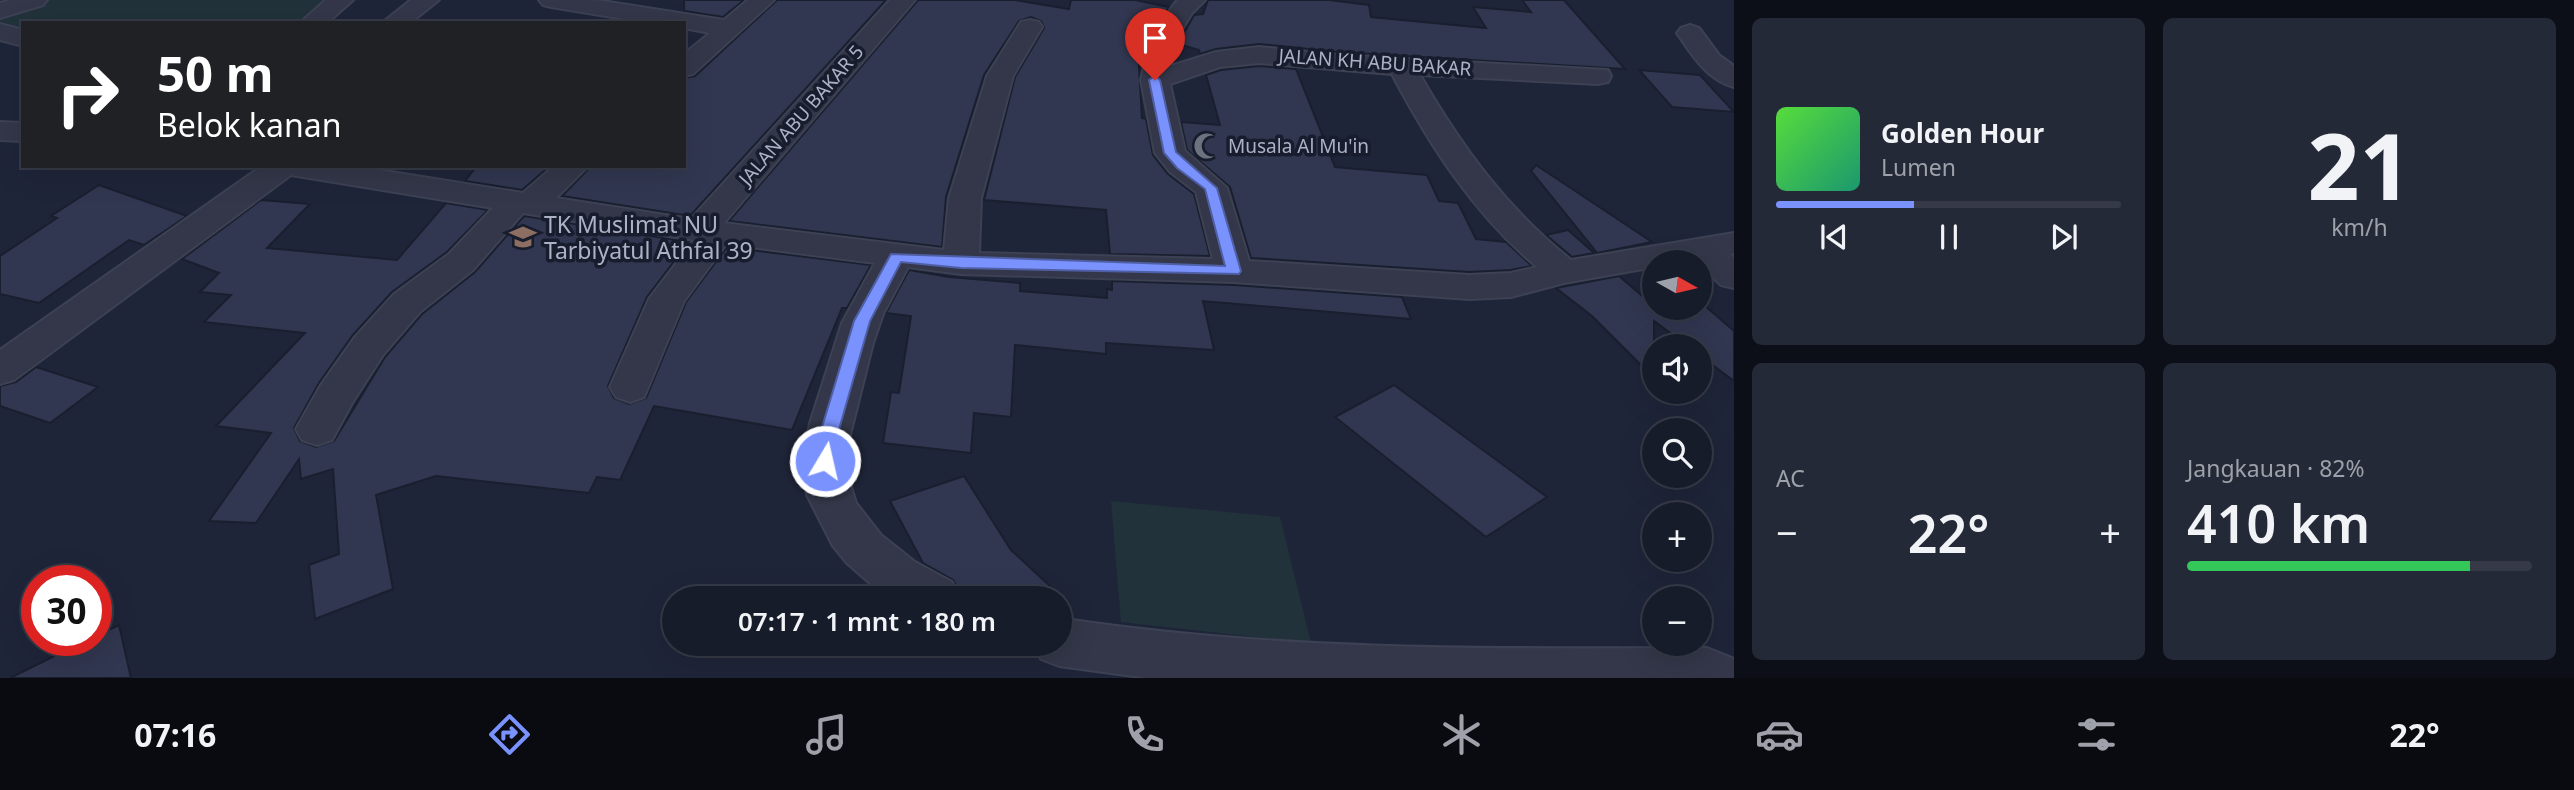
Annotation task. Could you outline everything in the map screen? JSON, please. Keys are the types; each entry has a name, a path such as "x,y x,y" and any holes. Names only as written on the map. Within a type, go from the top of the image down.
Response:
{"street":[{"path":"0,10 35,0"},
{"path":"315,21 341,0"},
{"path":"397,21 427,0"},
{"path":"551,0 580,15 648,21"},
{"path":"686,66 762,0"},
{"name":"JALAN ABU BAKAR 5","path":"630,387 667,299 708,232 903,0"},
{"path":"1192,0 1183,8 1163,39 1155,80 1170,153 1211,188 1234,271"},
{"path":"686,24 727,28"},
{"path":"961,263 965,198 1000,76 1030,27"},
{"path":"0,32 21,37"},
{"path":"1690,33 1710,61 1734,79"},
{"name":"JALAN KH ABU BAKAR","path":"1155,80 1216,60 1259,55 1338,63 1598,76"},
{"path":"1401,66 1433,124 1475,187 1501,218 1563,272"},
{"path":"0,131 21,132"},
{"path":"0,370 281,168"},
{"path":"306,168 708,232 961,263 1234,271 1469,287 1511,285 1563,272 1718,245 1734,277"},
{"path":"444,192 463,168"},
{"path":"317,429 335,396 376,337 422,289 461,262 522,204 570,168"},
{"path":"896,257 862,321 850,355 825,447 825,475 836,509 863,549 907,586"},
{"path":"1072,644 1126,654 1308,667 1515,674 1707,673 1719,678"}],"shaded area":[{"path":"44,0 332,0 306,21 21,21 21,33 0,25 0,13"},
{"path":"1111,501 1280,517 1311,643 1121,622"}],"building":[{"path":"684,0 744,0 723,17 684,11"},
{"path":"777,0 886,0 690,216 562,196 589,168 686,168 686,78 695,76"},
{"path":"918,0 1015,0 1069,9 1071,0 1135,0 1169,7 1149,36 1137,33 1142,118 1146,119 1153,155 1168,174 1194,194 1210,256 1110,254 1106,210 984,200 1015,77 1044,28 1041,21 1031,17 1019,21 984,75 946,197 942,247 729,221"},
{"path":"1208,0 1329,0 1369,5 1371,17 1486,28 1473,7 1531,12 1522,0 1564,0 1625,69 1338,52 1259,44 1216,49 1200,54 1199,50 1178,44 1194,15 1203,14"},
{"path":"1259,66 1296,69 1335,167 1427,175 1439,201 1458,203 1476,239 1506,242 1532,266 1469,272 1251,258 1230,187 1187,150 1181,122 1220,125 1206,75 1221,70"},
{"path":"1639,70 1700,75 1734,112 1672,107"},
{"path":"1536,165 1652,242 1597,253 1531,171"},
{"path":"475,168 548,168 522,190 465,181"},
{"path":"99,185 187,216 144,245 129,240 39,303 0,294 0,256 57,218 51,216"},
{"path":"261,200 310,204 267,248 397,260 446,203 488,210 447,252 392,292 353,335 319,383 294,428 300,441 316,447 334,441 385,357 422,314 475,272 524,216 689,242 647,297 608,386 614,398 629,404 646,398 686,302 727,247 871,265 847,308 842,308 792,430 654,406 620,480 597,477 589,493 436,476 376,495 393,589 315,619 309,565 339,554 333,469 301,479 299,459 256,523 209,521 271,433 216,426 305,333 204,322 231,295 200,292 219,273 182,259"},
{"path":"1568,230 1594,253 1572,257 1546,235"},
{"path":"909,270 949,277 1020,283 1020,291 1107,298 1107,289 1112,290 1112,281 1234,285 1402,297 1411,319 1203,301 1214,350 1106,343 1106,354 1015,345 1011,417 974,413 971,453 883,443 891,392 899,393 911,316 886,313"},
{"path":"1619,276 1642,296 1642,320 1712,320 1712,312 1734,331 1734,381 1712,365 1712,334 1672,334 1654,321 1654,334 1642,334 1642,366 1592,316 1556,288"},
{"path":"36,367 98,387 50,423 0,406 0,386 16,382"},
{"path":"1394,385 1547,497 1486,537 1335,417"},
{"path":"964,476 1011,550 1050,586 956,586 953,580 923,563 890,501"},
{"path":"119,625 131,678 10,678 55,656 112,656 112,628"}],"place":[{"name":"Musala Al Mu'in","path":"1207,146"},
{"name":"TK Muslimat NU Tarbiyatul Athfal 39","path":"523,237"}],"route":[{"path":"825,461 825,447 850,355 862,321 896,257 961,263 1234,271 1211,188 1170,153 1155,80"}]}
